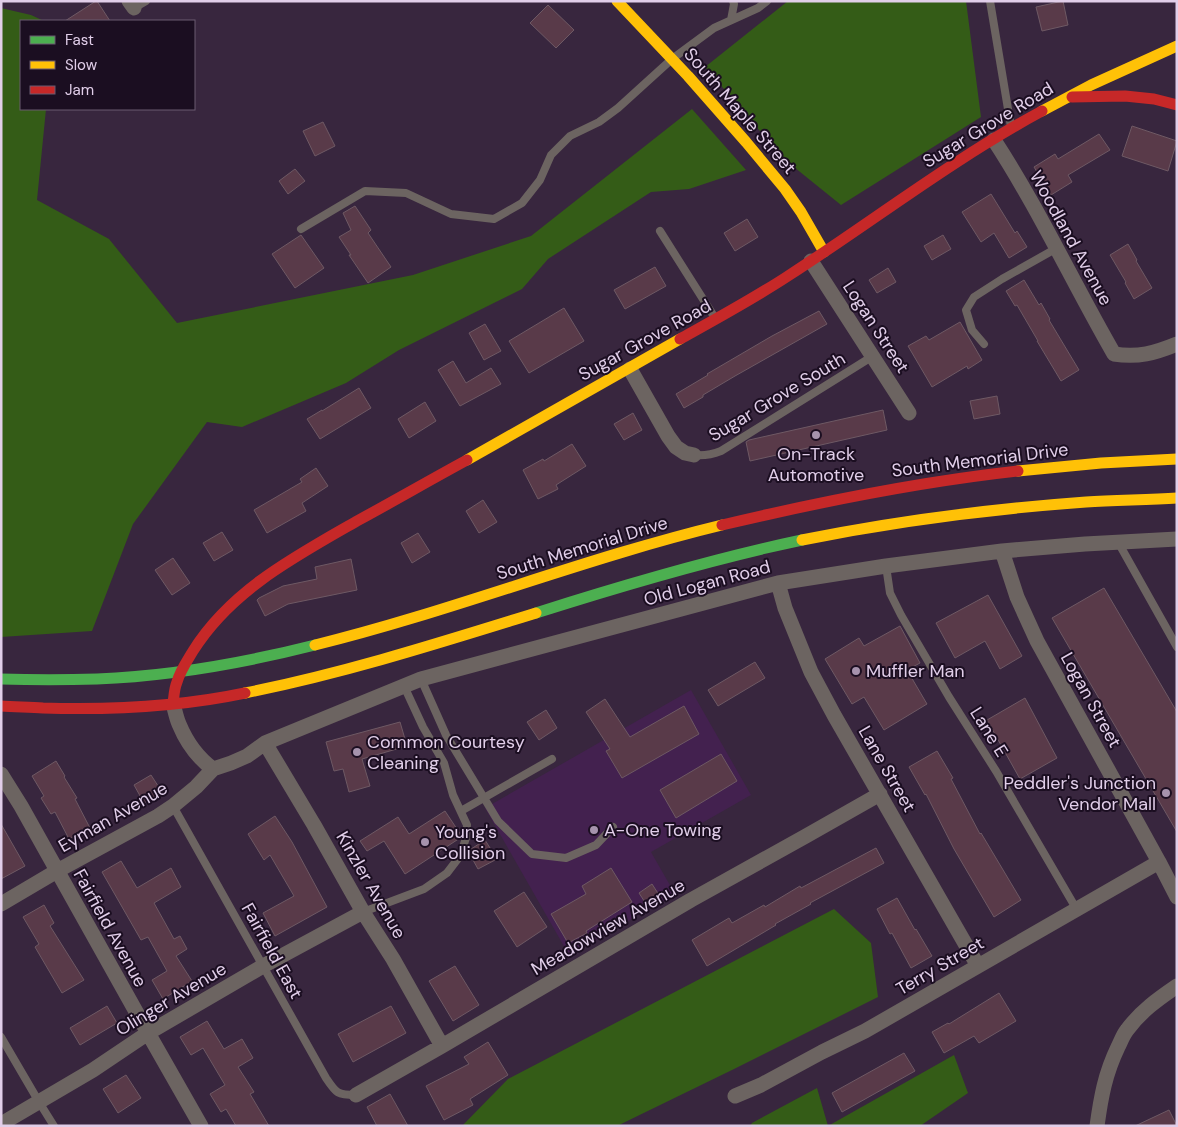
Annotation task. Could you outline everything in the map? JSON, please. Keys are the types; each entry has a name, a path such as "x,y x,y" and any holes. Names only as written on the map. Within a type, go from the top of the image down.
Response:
{"main road":[{"name":"South Maple Street","path":"617,1 672,59 785,189 824,252"},
{"name":"Sugar Grove Road","path":"174,704 175,688 181,671 195,647 214,622 243,593 270,572 492,444 630,369 787,277 928,181 1011,128 1091,85 1177,46"},
{"path":"1069,97 1125,96 1154,99 1177,105"},
{"name":"South Memorial Drive","path":"1,679 51,680 99,678 181,671 244,661 302,649 385,626 663,541 733,522 828,500 923,483 1019,471 1177,459"},
{"path":"1,706 80,709 127,708 234,696 317,678 390,658 693,566 813,538 859,529 955,515 1075,503 1177,498"}],"street":[{"name":"Woodland Avenue","path":"994,140 1039,215 1114,354 1127,356 1143,355 1177,344"},
{"name":"Logan Street","path":"811,261 909,413"},
{"path":"630,369 672,442 685,453 694,455"},
{"name":"Old Logan Road","path":"265,743 421,679 778,583 886,566 1002,551 1177,539"},
{"name":"Logan Street","path":"1002,551 1018,597 1037,641 1176,895"},
{"name":"Lane Street","path":"778,583 785,608 811,672 978,966"},
{"path":"174,704 179,724 193,748 213,769"},
{"name":"Eyman Avenue","path":"1,904 158,816 196,787 213,769 247,756 265,743"},
{"name":"Kinzler Avenue","path":"265,743 363,912 393,959 442,1046"},
{"name":"Fairfield Avenue","path":"1,774 21,806 201,1126"},
{"name":"Meadowview Avenue","path":"356,1095 691,900 880,794"},
{"name":"Terry Street","path":"735,1096 761,1085 865,1031 1159,862"},
{"name":"Olinger Avenue","path":"1,1124 93,1070 148,1033 263,966 363,912"},
{"path":"1096,1126 1102,1092 1112,1060 1126,1031 1141,1013 1177,986"}],"lane":[{"path":"731,20 733,1"},
{"path":"301,229 365,191 406,193 451,214 494,219 522,203 540,180 551,155 570,136 598,122 612,112 672,59 714,28 758,8 767,1"},
{"path":"990,1 1011,128"},
{"path":"660,231 716,319"},
{"path":"984,344 972,330 966,310 974,298 1002,279 1057,248"},
{"name":"Sugar Grove South","path":"694,455 713,455 721,451 873,356"},
{"path":"1118,542 1177,647"},
{"name":"Lane E","path":"886,566 890,593 901,615 996,772 1076,910"},
{"path":"421,679 446,735 483,798 498,821 532,854 566,858 596,845 614,827"},
{"path":"363,912 424,889 447,873 460,856 466,838 467,825 452,794 444,763 423,726 404,686"},
{"path":"461,811 552,759"},
{"name":"Fairfield East","path":"173,806 326,1078 335,1091 344,1095 356,1095"},
{"path":"1,1037 54,1126"}],"shaded area":[{"name":"A-One Towing","path":"691,690 751,795 651,852 675,894 569,955 485,808"}],"green space":[{"path":"788,1 966,1 981,117 841,205 784,159 705,67"},
{"path":"1,8 31,15 42,20 20,20 20,110 46,110 37,200 109,239 177,323 413,275 531,236 692,109 746,170 689,189 651,192 548,259 522,289 399,350 346,383 242,427 207,422 133,524 92,631 1,637"},
{"path":"834,909 871,943 878,997 617,1126 462,1126 508,1079"},
{"path":"954,1055 968,1093 920,1126 828,1126"},
{"path":"817,1088 828,1126 750,1126 752,1123"}],"building":[{"path":"97,1 109,20 67,20"},
{"path":"1063,1 1068,25 1042,31 1036,7"},
{"path":"548,5 574,30 556,48 530,23"},
{"path":"323,122 335,146 315,156 303,131"},
{"path":"1132,126 1177,141 1168,171 1122,156"},
{"path":"1099,134 1110,150 1068,175 1072,182 1051,195 1034,167 1055,154 1058,159"},
{"path":"295,169 305,181 288,194 279,181"},
{"path":"991,194 1015,233 1017,231 1027,247 1009,258 994,233 981,242 962,212"},
{"path":"355,206 371,230 368,233 391,267 368,283 339,237 351,230 343,213"},
{"path":"747,219 758,237 735,251 724,233"},
{"path":"301,235 324,268 295,288 272,254"},
{"path":"943,235 951,249 932,260 924,246"},
{"path":"1128,244 1152,288 1134,299 1110,255"},
{"path":"655,267 666,286 625,309 614,290"},
{"path":"888,268 896,282 877,293 869,280"},
{"path":"1024,280 1039,305 1041,303 1079,370 1061,381 1017,305 1015,306 1006,291"},
{"path":"564,308 584,341 529,373 509,341"},
{"path":"819,311 827,324 735,376 684,408 676,394 772,336"},
{"path":"960,322 982,360 968,369 967,366 932,387 908,346 926,336 929,340"},
{"path":"485,324 501,351 484,360 469,333"},
{"path":"453,361 466,383 491,368 501,384 460,406 438,370"},
{"path":"359,388 371,408 320,439 307,419"},
{"path":"997,396 1000,414 974,419 970,401"},
{"path":"425,402 436,421 409,438 398,419"},
{"name":"On-Track Automotive","path":"883,410 887,430 750,461 746,442 749,440"},
{"path":"633,413 642,430 624,440 614,424"},
{"path":"572,444 586,466 556,485 558,489 538,499 523,470 543,459 544,461"},
{"path":"316,468 328,486 302,503 306,511 267,533 254,510 302,482 300,479"},
{"path":"483,500 497,522 479,533 466,511"},
{"path":"222,532 233,550 214,561 203,543"},
{"path":"418,533 430,552 412,563 401,543"},
{"path":"173,558 190,583 172,595 155,570"},
{"path":"351,559 357,590 288,604 265,616 257,600 259,598 283,586 317,579 315,567"},
{"path":"1104,588 1177,712 1177,832 1052,618"},
{"path":"988,595 1022,656 1000,669 985,641 955,658 936,623"},
{"path":"900,626 920,663 907,670 927,704 884,730 864,697 852,704 825,659 859,638 864,646"},
{"path":"755,662 765,678 718,706 708,690"},
{"path":"1025,698 1057,758 1020,779 987,720"},
{"path":"605,699 630,737 684,706 699,734 622,778 606,751 610,749 586,712"},
{"path":"546,710 557,728 539,740 527,722"},
{"name":"Common Courtesy Cleaning","path":"400,722 407,746 362,759 370,786 349,792 343,769 334,771 326,742"},
{"path":"937,751 953,778 951,779 980,834 1021,900 994,917 909,767"},
{"path":"721,754 737,781 676,818 660,790"},
{"path":"56,761 77,798 75,799 90,828 69,839 55,812 51,814 41,798 44,796 32,776"},
{"path":"151,775 162,792 144,803 134,785"},
{"name":"Young's Collision","path":"445,811 461,835 460,838 405,874 384,841 367,851 360,841 398,817 409,834"},
{"path":"275,816 292,842 327,907 275,936 263,913 294,896 270,855 264,860 248,834"},
{"path":"1,824 25,866 1,879"},
{"path":"485,840 497,859 478,869 468,851"},
{"path":"876,848 884,863 810,903 707,966 692,940 729,918 732,923 764,905 765,907 800,886 801,888"},
{"path":"121,861 137,888 171,868 181,887 154,903 174,939 180,936 187,949 176,956 192,981 163,999 152,980 167,971 148,937 141,940 102,872"},
{"path":"611,868 632,902 586,931 587,933 568,943 551,914 586,894 582,886"},
{"path":"652,884 661,898 648,907 639,893"},
{"path":"524,892 547,927 517,947 494,911"},
{"path":"897,898 932,956 911,968 877,909"},
{"path":"44,905 54,923 50,926 84,980 62,993 35,947 39,944 23,917"},
{"path":"455,966 479,1005 453,1021 429,981"},
{"path":"999,993 1016,1021 979,1043 974,1036 944,1053 932,1032 949,1024"},
{"path":"107,1006 117,1023 80,1045 70,1028"},
{"path":"391,1006 406,1033 353,1062 338,1034"},
{"path":"207,1021 224,1049 242,1039 253,1058 238,1067 254,1092 250,1094 269,1126 236,1126 226,1109 221,1112 210,1094 225,1085 203,1048 191,1055 180,1037"},
{"path":"488,1042 508,1075 470,1099 473,1105 444,1120 426,1086 469,1064 464,1057"},
{"path":"904,1053 915,1071 842,1112 832,1093"},
{"path":"126,1075 141,1098 118,1113 103,1089"},
{"path":"390,1094 408,1126 377,1126 367,1107"},
{"path":"1169,1110 1177,1126 1135,1126"}],"traffic: fast":[{"path":"536,613 668,573 802,540"},
{"path":"1,679 85,679 152,675 234,663 315,645"}],"traffic: slow":[{"path":"617,1 688,76 785,189 824,252"},
{"path":"1042,111 1091,85 1177,46"},
{"path":"467,460 680,339"},
{"path":"1018,471 1101,463 1177,459"},
{"path":"802,540 908,521 1014,508 1086,502 1177,498"},
{"path":"315,645 418,617 620,553 722,525"},
{"path":"245,693 355,667 536,613"}],"traffic: jam":[{"path":"1072,97 1125,96 1154,99 1177,105"},
{"path":"680,339 775,284 977,149 1042,111"},
{"path":"173,704 178,678 193,651 208,629 246,592 288,561 467,460"},
{"path":"722,525 795,508 869,494 943,481 1018,471"},
{"path":"1,706 68,709 119,708 195,702 245,693"}],"place":[{"name":"On-Track Automotive","path":"816,435"},
{"name":"Muffler Man","path":"856,671"},
{"name":"Common Courtesy Cleaning","path":"357,752"},
{"name":"Peddler's Junction Vendor Mall","path":"1166,793"},
{"name":"A-One Towing","path":"594,830"},
{"name":"Young's Collision","path":"425,842"}]}
